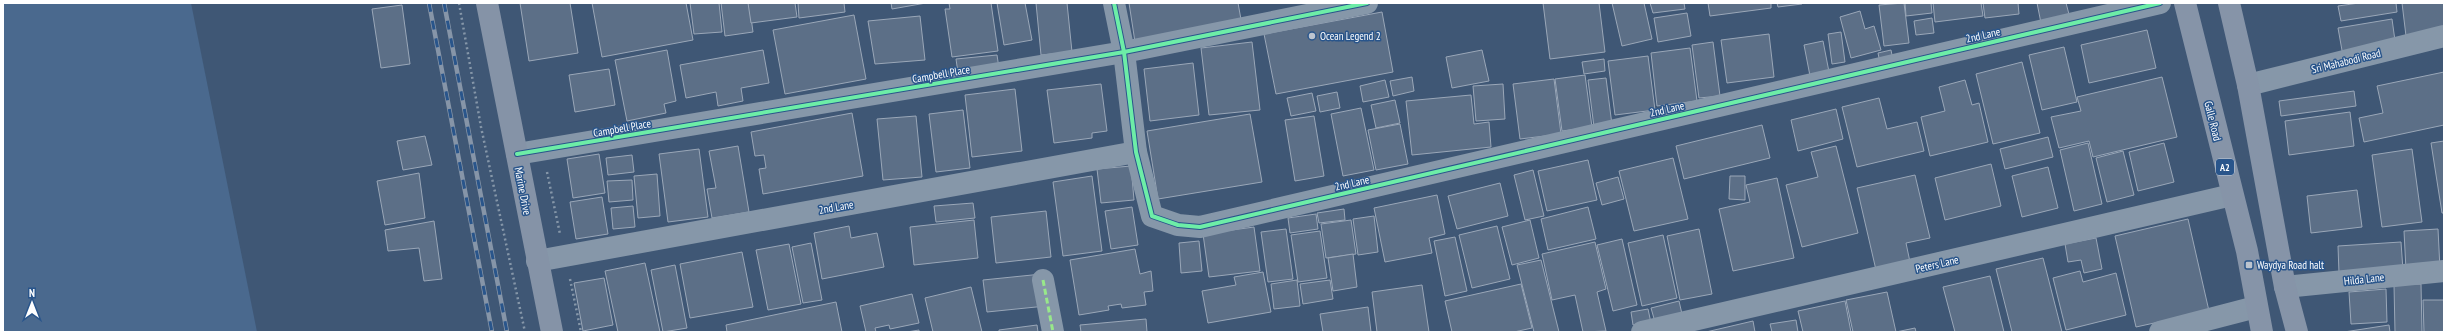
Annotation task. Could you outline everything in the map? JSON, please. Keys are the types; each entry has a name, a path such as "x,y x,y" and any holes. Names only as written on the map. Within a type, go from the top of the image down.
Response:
{"highway":[{"name":"Galle Road","path":"2184,3 2247,251 2256,308 2262,332"},
{"path":"2229,3 2248,85 2284,287 2296,332"}],"main road":[{"name":"Marine Drive","path":"487,3 552,332"}],"street":[{"path":"1114,3 1124,52 1136,152"},
{"name":"Campbell Place","path":"517,154 1124,52 1367,3"},
{"name":"2nd Lane","path":"537,261 1136,152 1152,216 1178,225 1200,227 2160,3"},
{"name":"Sri Mahabodi Road","path":"2248,85 2444,36"},
{"name":"Peters Lane","path":"1642,332 2232,196"},
{"name":"Hilda Lane","path":"2284,287 2444,271"},
{"path":"1043,280 1052,332"},
{"path":"2160,332 2256,308"}],"path":[{"path":"459,3 481,127 525,332"}],"water":[{"path":"3,3 191,3 257,332 3,332"}],"building":[{"path":"520,3 570,3 578,53 529,61"},
{"path":"592,3 686,3 693,40 602,57"},
{"path":"690,3 719,3 722,32 694,34"},
{"path":"721,3 749,3 753,32 725,36"},
{"path":"748,3 795,3 797,17 751,23"},
{"path":"798,3 844,3 845,12 799,18"},
{"path":"891,3 926,3 892,9"},
{"path":"949,3 991,3 998,51 952,57 945,9 950,9"},
{"path":"997,3 1025,3 1032,40 1004,45"},
{"path":"1036,3 1067,3 1072,52 1041,55"},
{"path":"1129,3 1238,3 1242,25 1135,42"},
{"path":"1543,3 1599,3 1605,52 1550,59"},
{"path":"1612,3 1644,3 1652,39 1622,46"},
{"path":"1650,3 1684,3 1685,9 1653,13"},
{"path":"1708,3 1771,3 1771,8 1710,16"},
{"path":"1777,3 1802,3 1802,4 1778,7"},
{"path":"1904,3 1909,43 1884,46 1879,5"},
{"path":"1905,3 1931,3 1932,13 1906,16"},
{"path":"1933,3 1981,3 1983,16 1935,22"},
{"path":"1983,3 2018,3 2019,14 1985,18"},
{"path":"2037,3 2066,3 2070,18 2041,23"},
{"path":"2359,3 2396,3 2397,12 2341,21 2338,6"},
{"path":"2402,3 2444,3 2444,31 2406,36"},
{"path":"402,5 410,64 381,68 372,9"},
{"path":"1860,11 1865,29 1874,26 1881,50 1851,58 1840,17"},
{"path":"1382,12 1393,72 1276,94 1264,34"},
{"path":"1687,13 1691,36 1658,42 1654,18"},
{"path":"854,15 866,79 785,94 773,30"},
{"path":"920,16 925,60 875,64 868,21"},
{"path":"1932,18 1934,33 1916,35 1914,21"},
{"path":"2392,19 2396,48 2343,56 2338,28"},
{"path":"2147,30 2156,68 2089,83 2081,45"},
{"path":"1841,32 1845,62 1832,64 1828,34"},
{"path":"1769,34 1774,77 1727,83 1721,40"},
{"path":"1823,41 1830,77 1811,81 1804,45"},
{"path":"1252,42 1260,110 1209,115 1201,48"},
{"path":"1713,42 1720,96 1699,98 1692,45"},
{"path":"2064,47 2077,102 2042,110 2029,55"},
{"path":"1690,48 1697,101 1657,106 1651,53"},
{"path":"667,50 676,101 664,104 666,113 627,121 615,60"},
{"path":"763,50 769,83 741,88 743,101 718,106 716,92 686,98 680,65"},
{"path":"1482,50 1489,81 1452,88 1446,57"},
{"path":"1891,50 1894,65 1881,68 1878,53"},
{"path":"997,55 999,68 958,73 956,59"},
{"path":"1648,56 1655,110 1615,115 1608,61"},
{"path":"1604,59 1605,71 1584,74 1582,62"},
{"path":"2022,62 2040,133 1993,144 1976,74"},
{"path":"1193,63 1199,115 1150,121 1144,69"},
{"path":"609,69 615,105 575,112 569,75"},
{"path":"2444,72 2444,125 2364,142 2359,118 2383,113 2377,86"},
{"path":"1585,75 1592,127 1562,131 1555,79"},
{"path":"1412,77 1414,91 1393,96 1390,81"},
{"path":"2162,77 2177,137 2093,157 2089,141 2059,148 2051,117 2081,111 2077,97"},
{"path":"1606,78 1612,125 1594,127 1588,80"},
{"path":"1554,79 1561,134 1520,139 1513,84"},
{"path":"1385,80 1389,97 1363,102 1360,86"},
{"path":"1965,80 1972,105 1979,103 1988,142 1930,156 1921,117 1945,111 1939,87"},
{"path":"1101,84 1107,131 1092,133 1092,138 1054,143 1047,90"},
{"path":"1503,84 1505,119 1476,121 1473,86"},
{"path":"1015,89 1022,151 972,157 965,95"},
{"path":"2354,91 2356,106 2281,116 2279,101"},
{"path":"1337,92 1340,108 1320,112 1317,96"},
{"path":"1312,93 1316,111 1291,116 1287,98"},
{"path":"1471,95 1474,124 1489,122 1491,147 1412,155 1406,101"},
{"path":"1879,98 1887,129 1917,122 1924,151 1857,167 1842,107"},
{"path":"1395,100 1400,123 1376,128 1371,105"},
{"path":"1361,108 1374,170 1343,176 1331,114"},
{"path":"1836,109 1843,139 1798,151 1791,120"},
{"path":"963,110 970,168 936,172 929,114"},
{"path":"2350,112 2354,146 2289,155 2285,121"},
{"path":"852,113 863,176 763,194 759,169 766,168 764,155 755,156 751,132"},
{"path":"1250,114 1262,182 1158,199 1147,131"},
{"path":"916,116 922,177 883,180 877,119"},
{"path":"1314,116 1324,176 1295,181 1285,120"},
{"path":"1400,124 1408,164 1376,170 1368,130"},
{"path":"1762,125 1770,158 1684,179 1676,146"},
{"path":"425,136 432,165 403,170 397,141"},
{"path":"2048,137 2053,157 2005,169 2000,149"},
{"path":"2444,141 2444,213 2442,213 2431,143"},
{"path":"2088,143 2102,204 2074,211 2060,150"},
{"path":"2164,143 2174,182 2138,191 2129,152"},
{"path":"738,146 749,212 712,218 707,189 716,188 709,151"},
{"path":"1836,146 1858,233 1802,247 1786,185 1818,177 1811,152"},
{"path":"699,149 708,217 668,222 659,154"},
{"path":"2412,149 2422,222 2382,227 2372,155"},
{"path":"2123,151 2134,195 2107,202 2096,158"},
{"path":"599,154 605,193 573,198 567,159"},
{"path":"632,155 634,172 608,175 606,158"},
{"path":"1673,158 1688,219 1634,231 1619,171"},
{"path":"1588,160 1597,200 1547,211 1538,171"},
{"path":"1991,164 2001,206 1945,220 1935,178"},
{"path":"1131,166 1134,200 1101,203 1097,169"},
{"path":"2048,167 2058,208 2022,217 2012,176"},
{"path":"1533,170 1544,216 1525,220 1514,175"},
{"path":"419,173 425,218 385,225 377,181"},
{"path":"657,174 660,216 638,218 634,176"},
{"path":"1915,175 1930,238 1906,243 1910,262 1876,270 1857,188"},
{"path":"1092,176 1102,251 1063,256 1053,182"},
{"path":"1730,176 1745,176 1745,200 1729,199"},
{"path":"1618,177 1624,199 1602,205 1596,183"},
{"path":"1777,178 1794,258 1733,271 1719,209 1750,202 1746,185"},
{"path":"632,180 633,200 609,202 607,181"},
{"path":"1500,183 1508,216 1457,229 1448,196"},
{"path":"2357,190 2362,227 2311,233 2307,196"},
{"path":"1437,195 1445,234 1429,238 1432,253 1385,262 1374,208"},
{"path":"602,197 608,234 576,239 570,202"},
{"path":"973,203 975,218 936,222 934,206"},
{"path":"633,206 635,227 613,229 611,208"},
{"path":"1132,207 1138,245 1111,249 1105,211"},
{"path":"1588,207 1596,239 1548,250 1541,219"},
{"path":"1344,209 1345,220 1319,223 1317,213"},
{"path":"1046,211 1051,257 996,263 991,217"},
{"path":"1316,214 1318,229 1290,233 1288,218"},
{"path":"1374,216 1378,252 1358,255 1353,219"},
{"path":"2188,219 2209,311 2136,327 2115,236"},
{"path":"974,220 978,258 914,265 910,227"},
{"path":"1351,220 1356,254 1326,258 1321,224"},
{"path":"1530,220 1539,258 1512,265 1502,227"},
{"path":"434,221 442,279 424,281 419,248 388,251 385,230"},
{"path":"849,226 851,238 877,233 884,267 822,279 814,233"},
{"path":"1497,226 1510,279 1472,288 1459,235"},
{"path":"1254,227 1260,271 1209,277 1203,234"},
{"path":"1286,229 1293,279 1268,282 1261,232"},
{"path":"1699,229 1712,294 1680,300 1667,236"},
{"path":"2438,229 2440,269 2406,270 2404,231"},
{"path":"1320,231 1327,278 1298,282 1291,235"},
{"path":"1663,235 1677,298 1642,306 1628,243"},
{"path":"1455,237 1467,291 1445,296 1434,241"},
{"path":"2096,238 2102,269 2084,273 2081,260 2068,262 2065,244"},
{"path":"1622,239 1637,305 1613,311 1597,245"},
{"path":"1199,241 1202,271 1181,273 1179,243"},
{"path":"1595,242 1606,289 1597,292 1606,331 1583,332 1575,295 1552,300 1542,254"},
{"path":"2401,242 2403,270 2339,273 2338,246"},
{"path":"811,243 822,300 803,303 792,247"},
{"path":"789,244 801,304 768,310 756,250"},
{"path":"1135,249 1140,274 1151,271 1153,291 1144,292 1146,305 1122,308 1121,304 1108,306 1109,310 1079,315 1070,260"},
{"path":"742,252 753,307 690,318 680,264"},
{"path":"1353,254 1357,287 1333,291 1328,258"},
{"path":"2043,258 2062,332 2012,332 1996,269"},
{"path":"1541,260 1559,332 1534,332 1517,265"},
{"path":"645,263 660,332 618,332 605,271"},
{"path":"675,265 687,328 663,332 651,270"},
{"path":"2080,271 2083,282 2116,273 2126,315 2066,330 2053,278"},
{"path":"1263,272 1271,312 1208,323 1202,291 1236,285 1234,277"},
{"path":"1042,274 1046,306 987,312 983,280"},
{"path":"1990,276 2004,332 1955,332 1943,287"},
{"path":"604,278 613,325 583,331 574,283"},
{"path":"1297,280 1300,306 1274,309 1271,284"},
{"path":"1330,280 1333,299 1303,304 1300,284"},
{"path":"1521,284 1532,328 1514,332 1452,332 1445,301"},
{"path":"2421,284 2422,332 2395,332 2394,285"},
{"path":"1422,285 1429,332 1377,332 1372,292"},
{"path":"971,287 982,332 933,332 925,298"},
{"path":"2386,289 2387,322 2351,324 2349,292"},
{"path":"1887,292 1896,332 1853,332 1846,300"},
{"path":"912,294 919,323 890,329 889,325 875,328 876,332 866,332 860,306"},
{"path":"2423,300 2444,300 2444,332 2424,332"},
{"path":"1679,301 1682,314 1655,322 1651,308"},
{"path":"1845,301 1851,332 1803,332 1798,311"},
{"path":"836,302 842,332 727,332 726,325"},
{"path":"1368,307 1371,332 1323,332 1320,314"},
{"path":"1648,309 1651,323 1633,325 1631,312"},
{"path":"1146,319 1147,332 1081,332 1080,325"},
{"path":"1796,320 1798,332 1772,332 1770,324"},
{"path":"1753,321 1755,332 1706,332"},
{"path":"1037,325 1038,332 999,332 999,330"},
{"path":"2389,325 2390,332 2344,332"},
{"path":"1915,328 1916,332 1896,332"},
{"path":"919,330 919,332 907,332"}],"railway":[{"path":"429,3 492,332"},
{"path":"444,3 507,332"}],"marked path":[{"path":"1043,280 1053,332"}],"cycle path":[{"path":"1114,3 1124,52 1136,152 1152,216 1178,225 1200,227 2160,3"},
{"path":"517,154 1124,52 1367,3"}],"place":[{"name":"Ocean Legend 2","path":"1312,36"},
{"name":"Waydya Road halt","path":"2249,265"}]}
